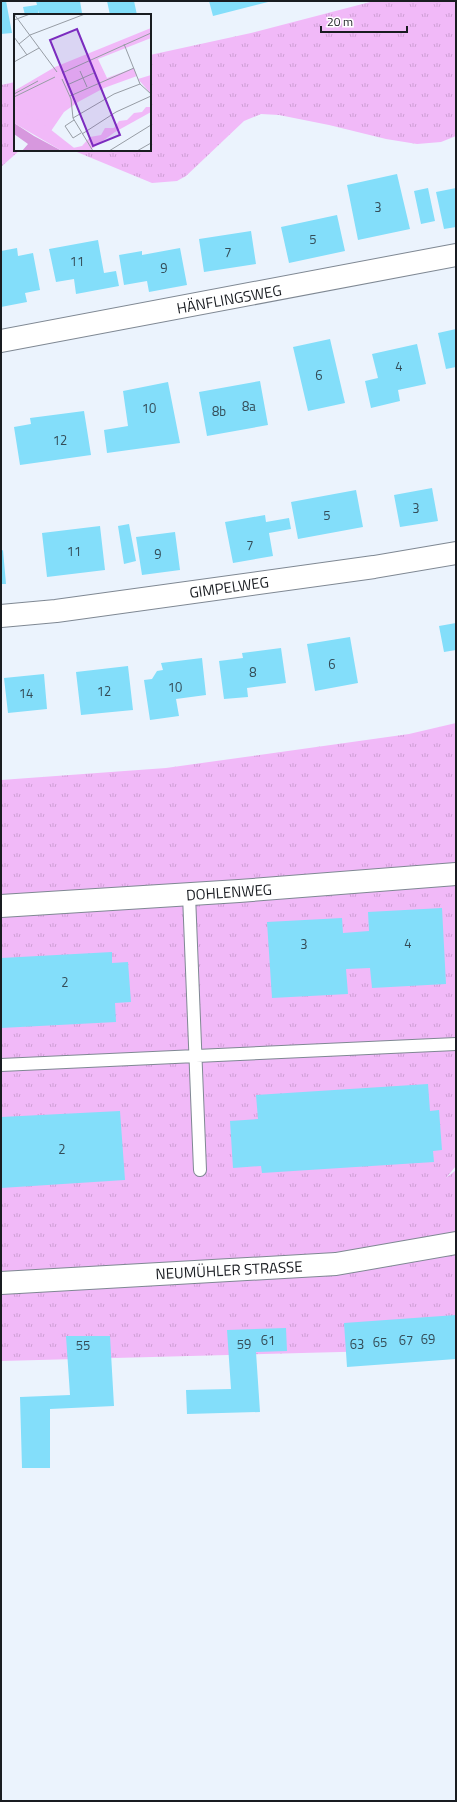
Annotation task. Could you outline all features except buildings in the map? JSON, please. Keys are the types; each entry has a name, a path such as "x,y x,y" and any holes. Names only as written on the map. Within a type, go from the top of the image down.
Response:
{"street":[{"name":"HÄNFLINGSWEG","path":"1,341 456,256"},
{"name":"GIMPELWEG","path":"1,616 64,610 374,568 456,553"},
{"name":"DOHLENWEG","path":"1,906 189,895 456,874"},
{"name":"NEUMÜHLER STRASSE","path":"1,1283 336,1264 456,1243"}],"lane":[{"path":"189,895 200,1170"},
{"path":"1,1065 456,1044"}],"green space":[{"path":"374,1 456,1 456,136 441,142 417,144 386,139 279,115 261,114 244,121 186,176 177,181 152,183 74,151 151,151 151,55 251,33"},
{"path":"14,82 14,151 19,151 1,167 1,85"},
{"path":"456,723 456,1166 446,1178 456,1170 456,1349 1,1361 1,780 166,768 409,734"}]}
